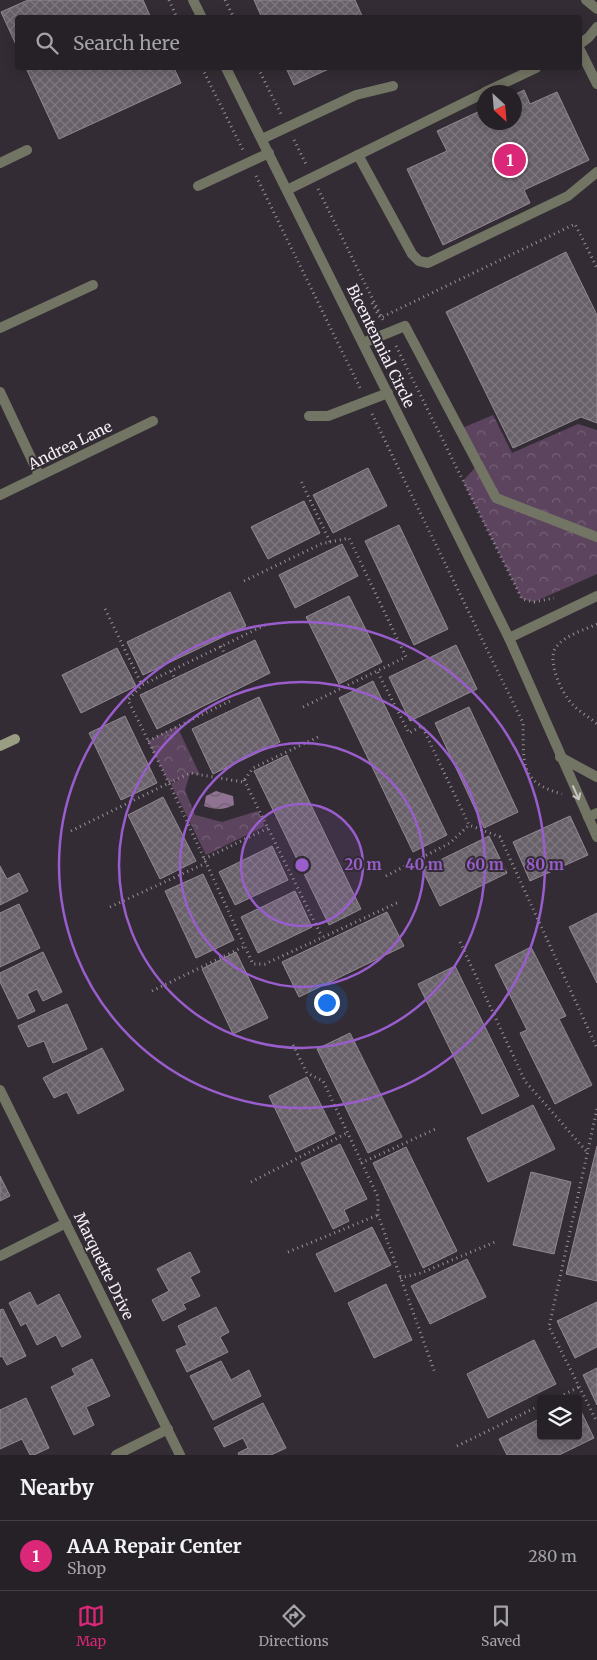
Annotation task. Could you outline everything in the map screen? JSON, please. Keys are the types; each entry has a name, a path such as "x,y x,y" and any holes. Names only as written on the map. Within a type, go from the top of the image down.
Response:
{"street":[{"path":"193,0 200,15"},
{"path":"586,0 597,8"},
{"path":"582,42 597,27"},
{"path":"582,54 597,84"},
{"name":"Bicentennial Circle","path":"227,70 510,638 576,792 592,815 597,837"},
{"path":"501,85 532,70"},
{"path":"262,139 356,95 393,86"},
{"path":"287,190 477,97"},
{"path":"0,163 27,150"},
{"path":"198,186 269,153"},
{"path":"358,155 412,254 418,261 428,263 568,196 597,172"},
{"path":"0,328 93,286"},
{"path":"363,343 405,326 496,498 597,537"},
{"path":"0,392 39,476"},
{"path":"309,416 328,416 388,393"},
{"name":"Andrea Lane","path":"0,496 153,422"},
{"path":"510,638 597,596"},
{"path":"0,746 15,739"},
{"path":"560,757 597,777"},
{"name":"Marquette Drive","path":"0,1090 180,1455"},
{"path":"0,1256 66,1224"},
{"path":"116,1455 168,1429"}],"path":[{"path":"169,0 176,15"},
{"path":"225,0 232,15"},
{"path":"203,70 250,162 523,723 524,762 530,777 543,788 562,794 576,792"},
{"path":"372,304 380,318 575,224 597,268"},
{"path":"301,481 330,542"},
{"path":"244,581 321,544 349,538 406,657 303,707"},
{"path":"105,609 142,685"},
{"path":"597,624 556,647 552,658 553,669 572,704 597,724"},
{"path":"265,625 142,685 128,700 253,964 266,964 399,902"},
{"path":"221,646 225,654"},
{"path":"171,671 175,678"},
{"path":"378,671 408,733 422,726 469,825 500,837 597,1048"},
{"path":"148,740 230,701"},
{"path":"244,780 253,768 318,738"},
{"path":"71,831 190,773 244,780"},
{"path":"244,780 322,937"},
{"path":"386,876 450,843 469,825"},
{"path":"204,859 268,828"},
{"path":"110,907 206,863"},
{"path":"460,942 525,1081 588,1152"},
{"path":"152,991 245,946"},
{"path":"293,1045 307,1073 323,1081 378,1197 378,1215 434,1373"},
{"path":"597,1110 549,1327 597,1422"},
{"path":"361,1163 438,1128"},
{"path":"251,1182 347,1133"},
{"path":"288,1252 378,1215"},
{"path":"400,1278 421,1273 495,1242"},
{"path":"563,1395 578,1387"},
{"path":"457,1446 537,1408"}],"green space":[{"path":"493,415 512,453 578,424 597,430 597,574 534,602 522,599 463,481 482,460 460,429"},
{"path":"177,726 200,775 190,773 185,790 195,815 222,822 258,811 265,826 206,855 171,784 183,777 169,783 148,741"}],"water":[{"path":"216,791 233,796 234,805 219,809 204,806 206,796"}],"building":[{"path":"28,0 143,0 150,15 15,15 15,42 1,12"},
{"path":"254,0 355,0 362,15 261,15"},
{"path":"27,70 175,70 181,83 59,139"},
{"path":"287,70 327,70 294,85"},
{"path":"524,90 530,104 557,92 589,160 524,190 530,203 443,245 407,169 447,151 437,131 477,112 477,130 522,130 522,91"},
{"path":"566,252 597,315 597,423 581,417 513,448 446,312"},
{"path":"368,468 387,506 333,533 313,495"},
{"path":"304,501 320,533 268,559 251,527"},
{"path":"399,525 448,629 414,645 365,541"},
{"path":"342,544 358,576 295,608 279,575"},
{"path":"230,592 246,626 143,675 127,642"},
{"path":"349,596 382,662 339,684 306,617"},
{"path":"255,640 270,673 157,729 140,695"},
{"path":"456,645 477,689 410,721 389,677"},
{"path":"117,648 136,686 81,713 62,675"},
{"path":"373,681 447,835 413,852 339,698"},
{"path":"259,697 280,742 213,774 192,729"},
{"path":"469,707 518,812 484,828 435,723"},
{"path":"125,716 157,783 121,800 89,733"},
{"path":"287,755 361,909 329,925 254,771"},
{"path":"163,797 196,861 160,879 128,815"},
{"path":"570,816 588,855 530,881 513,842"},
{"path":"489,836 507,873 440,906 422,869"},
{"path":"272,846 288,880 235,905 219,872"},
{"path":"0,866 7,879 19,873 28,891 0,905"},
{"path":"203,874 234,940 196,958 165,891"},
{"path":"295,891 312,927 258,953 241,917"},
{"path":"19,904 40,948 0,967 0,913"},
{"path":"387,912 404,946 299,997 282,962"},
{"path":"597,913 597,983 569,927"},
{"path":"531,947 566,1016 559,1019 592,1085 555,1104 520,1033 527,1030 495,965"},
{"path":"43,952 62,992 43,1001 37,989 27,994 35,1011 18,1019 0,982 0,973"},
{"path":"236,952 268,1018 233,1034 202,969"},
{"path":"455,966 519,1096 482,1114 418,984"},
{"path":"67,1004 87,1049 53,1063 44,1041 28,1047 18,1026"},
{"path":"350,1033 402,1137 368,1153 317,1049"},
{"path":"102,1048 124,1090 78,1114 67,1092 54,1098 43,1078"},
{"path":"307,1077 335,1133 296,1152 269,1096"},
{"path":"533,1105 555,1149 488,1182 467,1138"},
{"path":"340,1144 367,1199 344,1210 349,1221 333,1229 301,1163"},
{"path":"597,1146 597,1281 566,1274"},
{"path":"406,1147 457,1251 423,1268 373,1163"},
{"path":"531,1172 571,1182 554,1254 513,1245"},
{"path":"0,1176 10,1196 0,1201"},
{"path":"372,1227 391,1265 335,1292 316,1254"},
{"path":"190,1252 200,1272 190,1277 200,1296 183,1304 186,1309 163,1321 152,1300 169,1291 157,1269"},
{"path":"467,1259 486,1297 430,1324 411,1286"},
{"path":"386,1284 412,1340 374,1358 348,1303"},
{"path":"30,1292 37,1306 59,1294 81,1337 62,1347 56,1335 37,1345 26,1323 21,1326 9,1303"},
{"path":"597,1302 597,1347 575,1358 557,1321"},
{"path":"216,1307 229,1332 220,1337 228,1352 187,1372 176,1350 187,1345 178,1326"},
{"path":"3,1309 26,1356 7,1365 2,1356 0,1357 0,1310"},
{"path":"534,1340 556,1384 488,1418 467,1374"},
{"path":"92,1359 110,1396 86,1407 94,1425 74,1435 51,1387 75,1375 72,1369"},
{"path":"221,1361 231,1380 249,1370 261,1396 213,1420 190,1376"},
{"path":"597,1368 597,1405 583,1375"},
{"path":"26,1398 49,1448 34,1455 30,1455 22,1439 0,1449 0,1410"},
{"path":"263,1403 286,1448 271,1455 239,1455 238,1453 248,1448 243,1438 224,1447 214,1428"},
{"path":"582,1413 594,1438 559,1455 507,1455 499,1439 537,1420 537,1440 582,1440"}],"place":[{"name":"AAA Repair Center","path":"510,160"}]}
